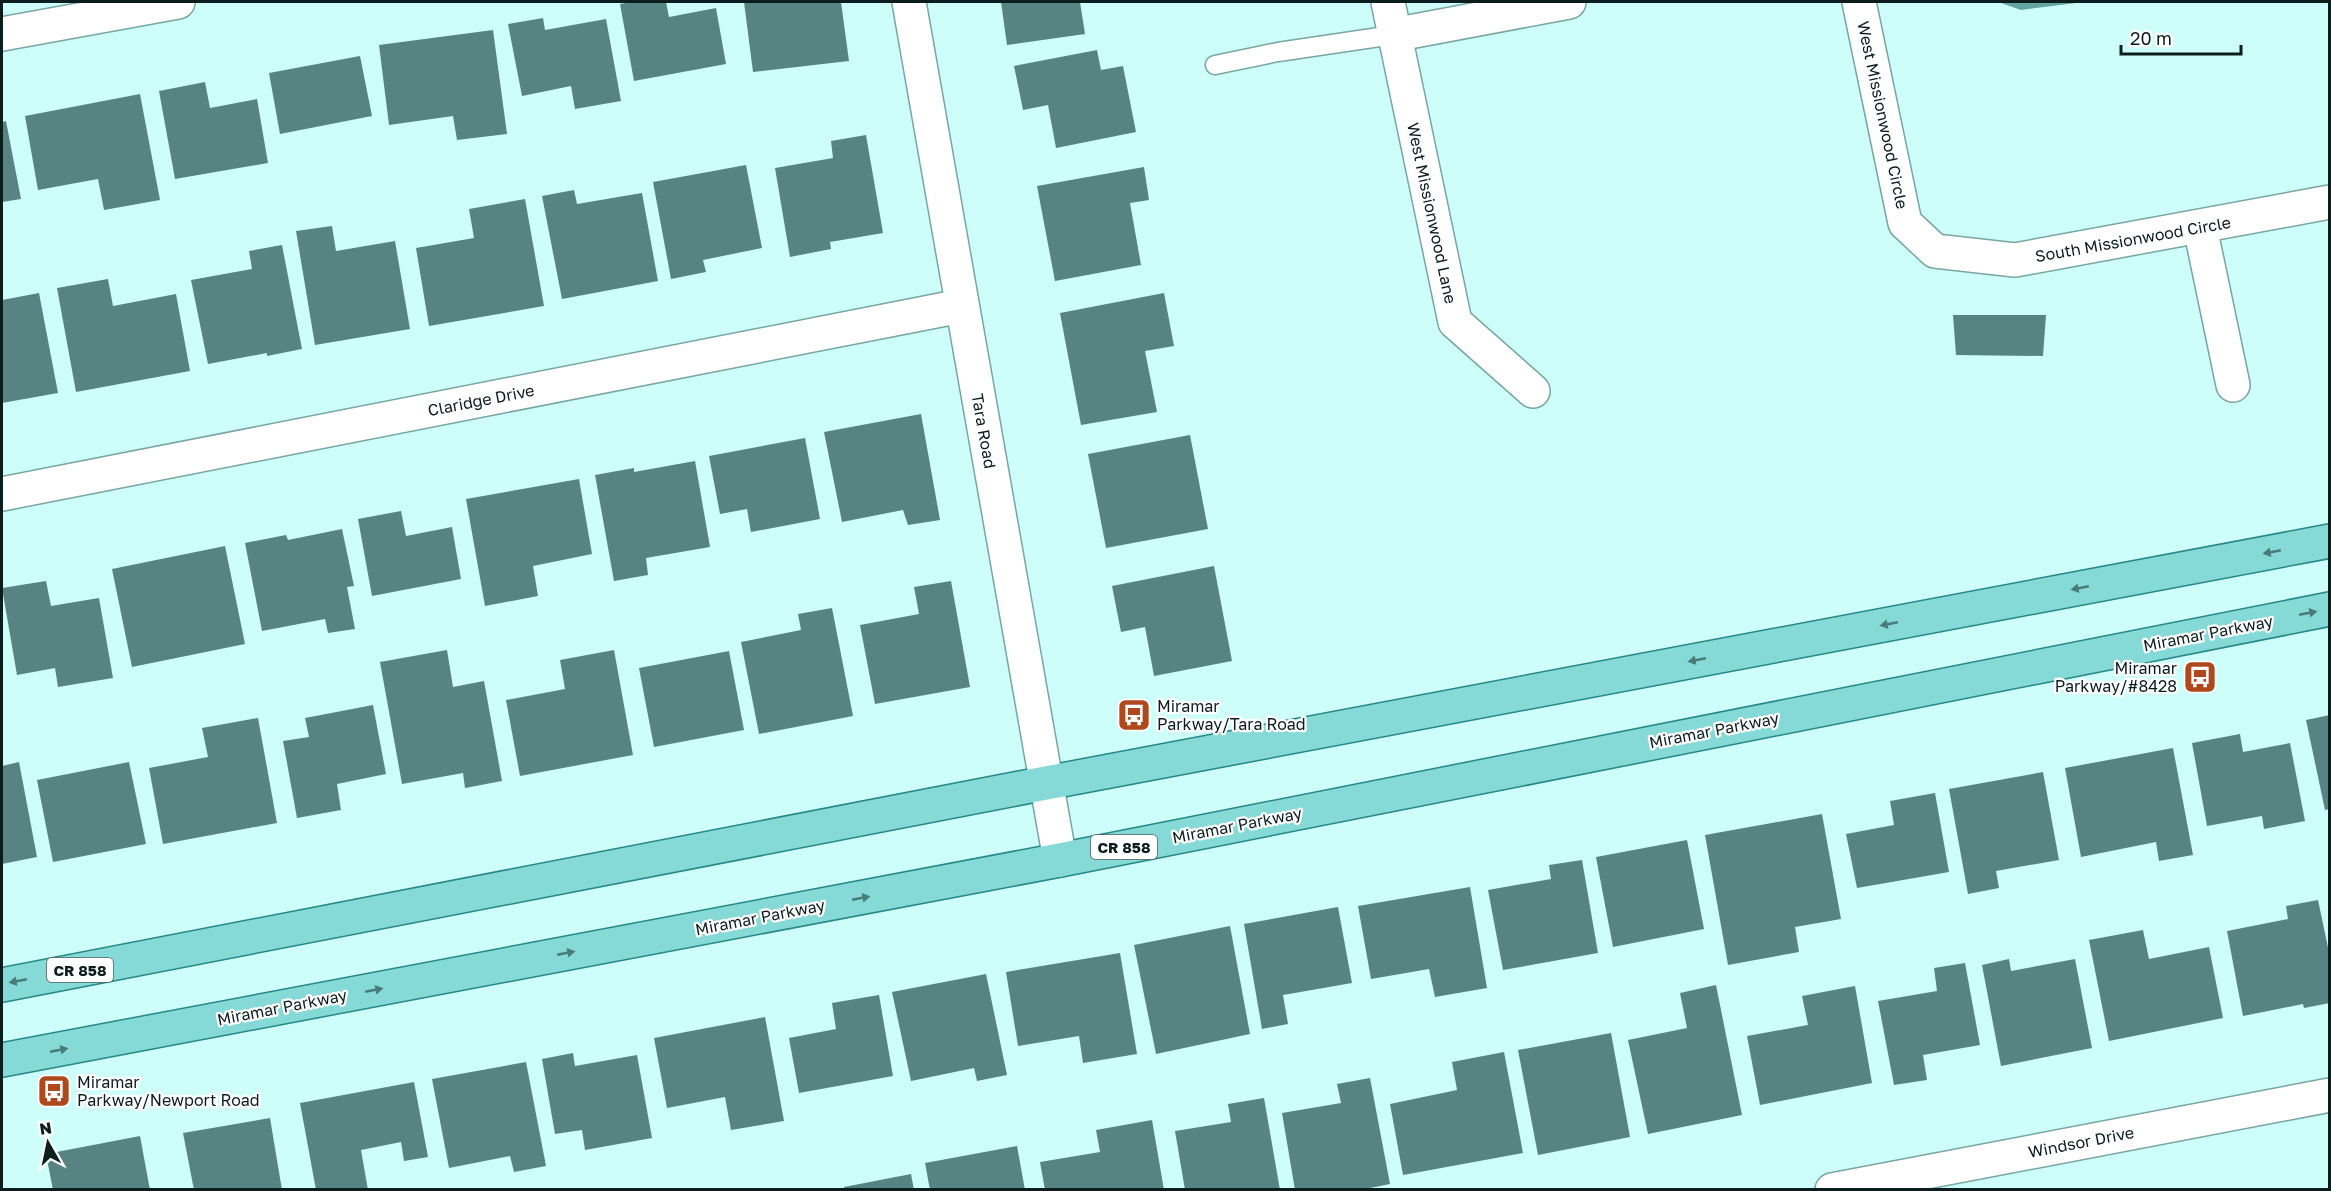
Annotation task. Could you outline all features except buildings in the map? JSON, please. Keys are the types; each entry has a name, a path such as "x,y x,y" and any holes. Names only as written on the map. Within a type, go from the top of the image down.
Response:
{"main road":[{"name":"CR 858","path":"2,985 1046,783 2330,541"},
{"name":"Miramar Parkway","path":"2,1060 1060,860 2330,609"}],"street":[{"path":"2,34 178,2"},
{"name":"Tara Road","path":"909,2 1060,860"},
{"name":"West Missionwood Lane","path":"1388,2 1455,322 1533,391"},
{"path":"1394,35 1569,2"},
{"name":"West Missionwood Circle","path":"1859,2 1905,223 1935,251"},
{"name":"South Missionwood Circle","path":"1935,251 2015,260 2330,202"},
{"path":"2200,227 2233,385"},
{"name":"Claridge Drive","path":"2,494 961,306"},
{"name":"Windsor Drive","path":"1832,1190 2330,1095"}],"lane":[{"path":"1215,65 1278,52 1394,35"}],"water":[{"path":"1998,2 2084,2 2021,10"}],"place":[{"name":"Miramar Parkway/#8428","path":"2200,677"},
{"name":"Miramar Parkway/Tara Road","path":"1134,715"},
{"name":"Miramar Parkway/Newport Road","path":"54,1091"}]}
